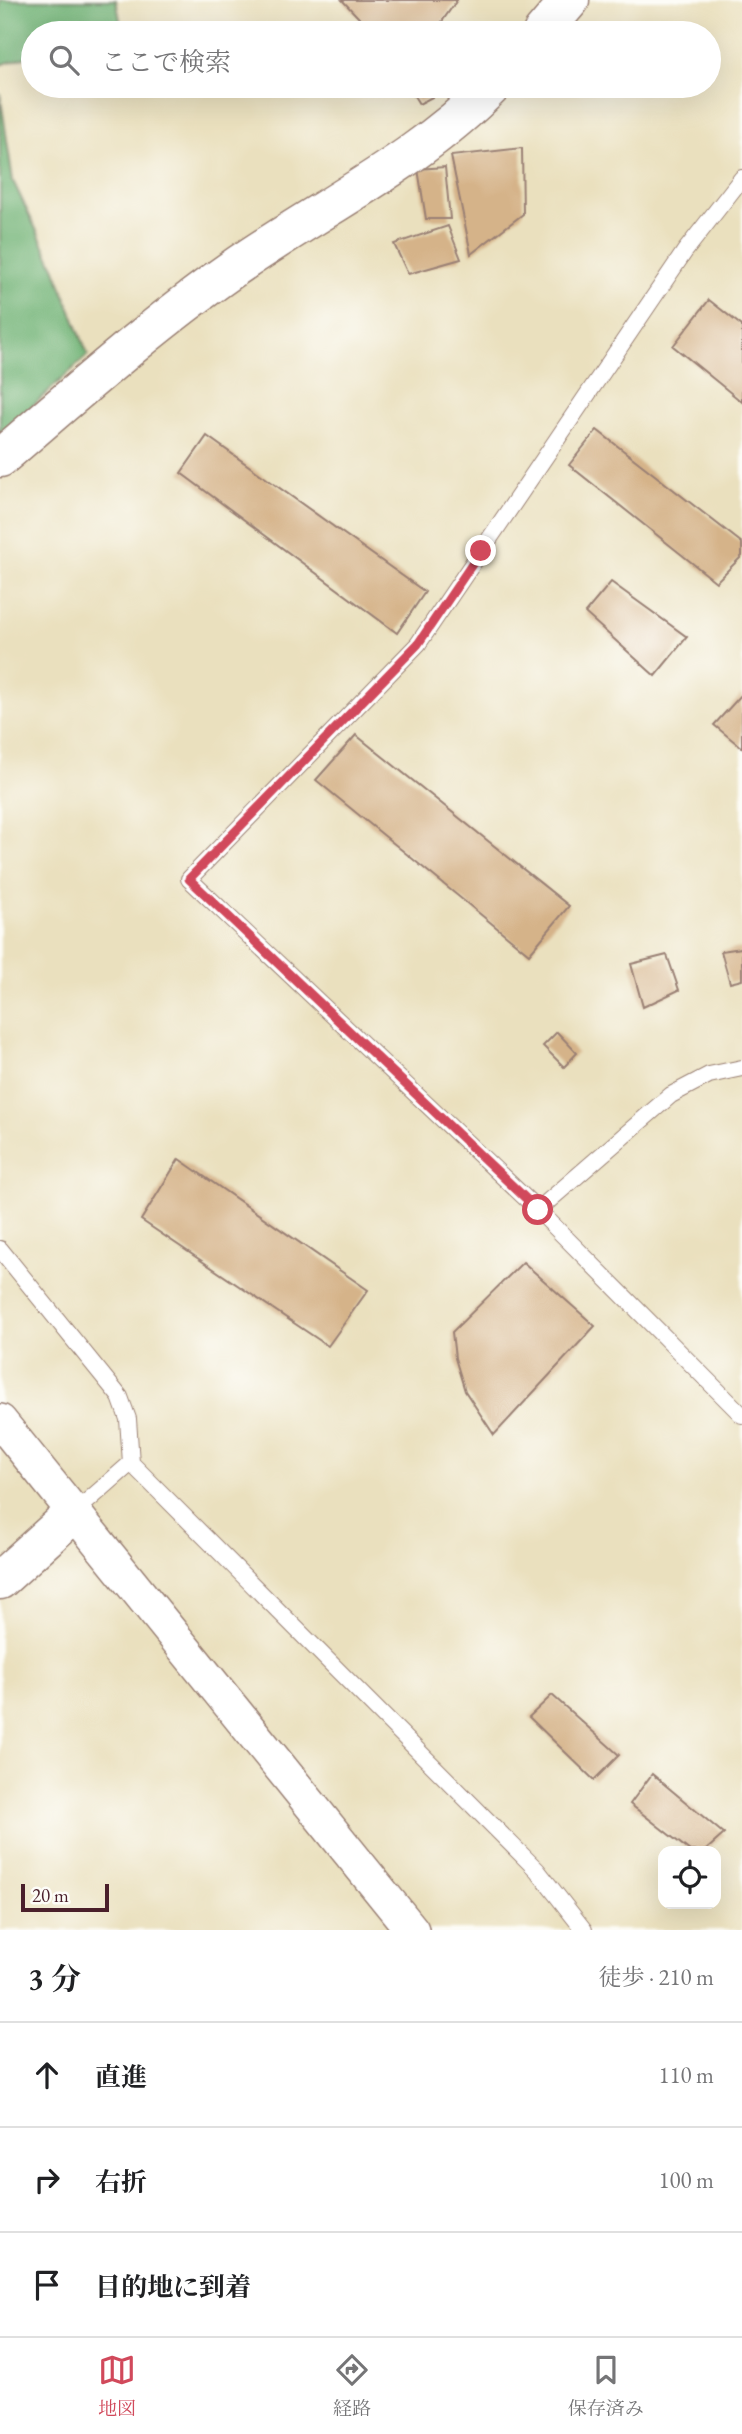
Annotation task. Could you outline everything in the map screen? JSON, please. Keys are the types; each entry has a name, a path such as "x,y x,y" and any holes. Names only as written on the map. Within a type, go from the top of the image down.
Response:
{"street":[{"path":"552,21 570,0"},
{"path":"0,458 134,344 231,270 436,136 479,98"},
{"path":"0,1421 412,1930"},
{"path":"0,1580 74,1513"}],"lane":[{"path":"742,178 685,251 418,644 189,879 538,1210 742,1415"},
{"path":"538,1210 671,1095 709,1075 742,1068"},
{"path":"0,1249 120,1397 128,1419 131,1463 537,1870 584,1930"},
{"path":"74,1513 131,1463"}],"green space":[{"path":"0,0 116,0 120,21 21,21 21,59 0,65"},
{"path":"0,93 13,181 54,267 88,355 0,436"}],"building":[{"path":"342,0 457,0 442,21 362,21"},
{"path":"415,98 430,98 419,104"},
{"path":"522,148 523,214 471,254 451,156"},
{"path":"445,167 450,219 426,219 418,169"},
{"path":"448,226 461,259 408,274 394,244"},
{"path":"709,300 742,326 742,402 673,346"},
{"path":"597,430 742,543 742,556 716,582 569,465"},
{"path":"207,436 425,592 397,633 181,473"},
{"path":"611,582 687,637 655,676 585,613"},
{"path":"742,694 742,748 714,725"},
{"path":"356,735 569,906 529,954 316,780"},
{"path":"742,948 742,980 730,983 721,951"},
{"path":"667,955 679,990 643,1007 631,964"},
{"path":"557,1032 577,1053 564,1067 543,1046"},
{"path":"179,1159 368,1290 328,1346 141,1220"},
{"path":"523,1262 595,1326 494,1435 465,1391 455,1358 452,1332"},
{"path":"552,1695 619,1755 594,1780 529,1717"},
{"path":"652,1774 724,1834 711,1846 684,1846 630,1804"}],"route":[{"path":"481,551 418,644 189,879 538,1210"}]}
